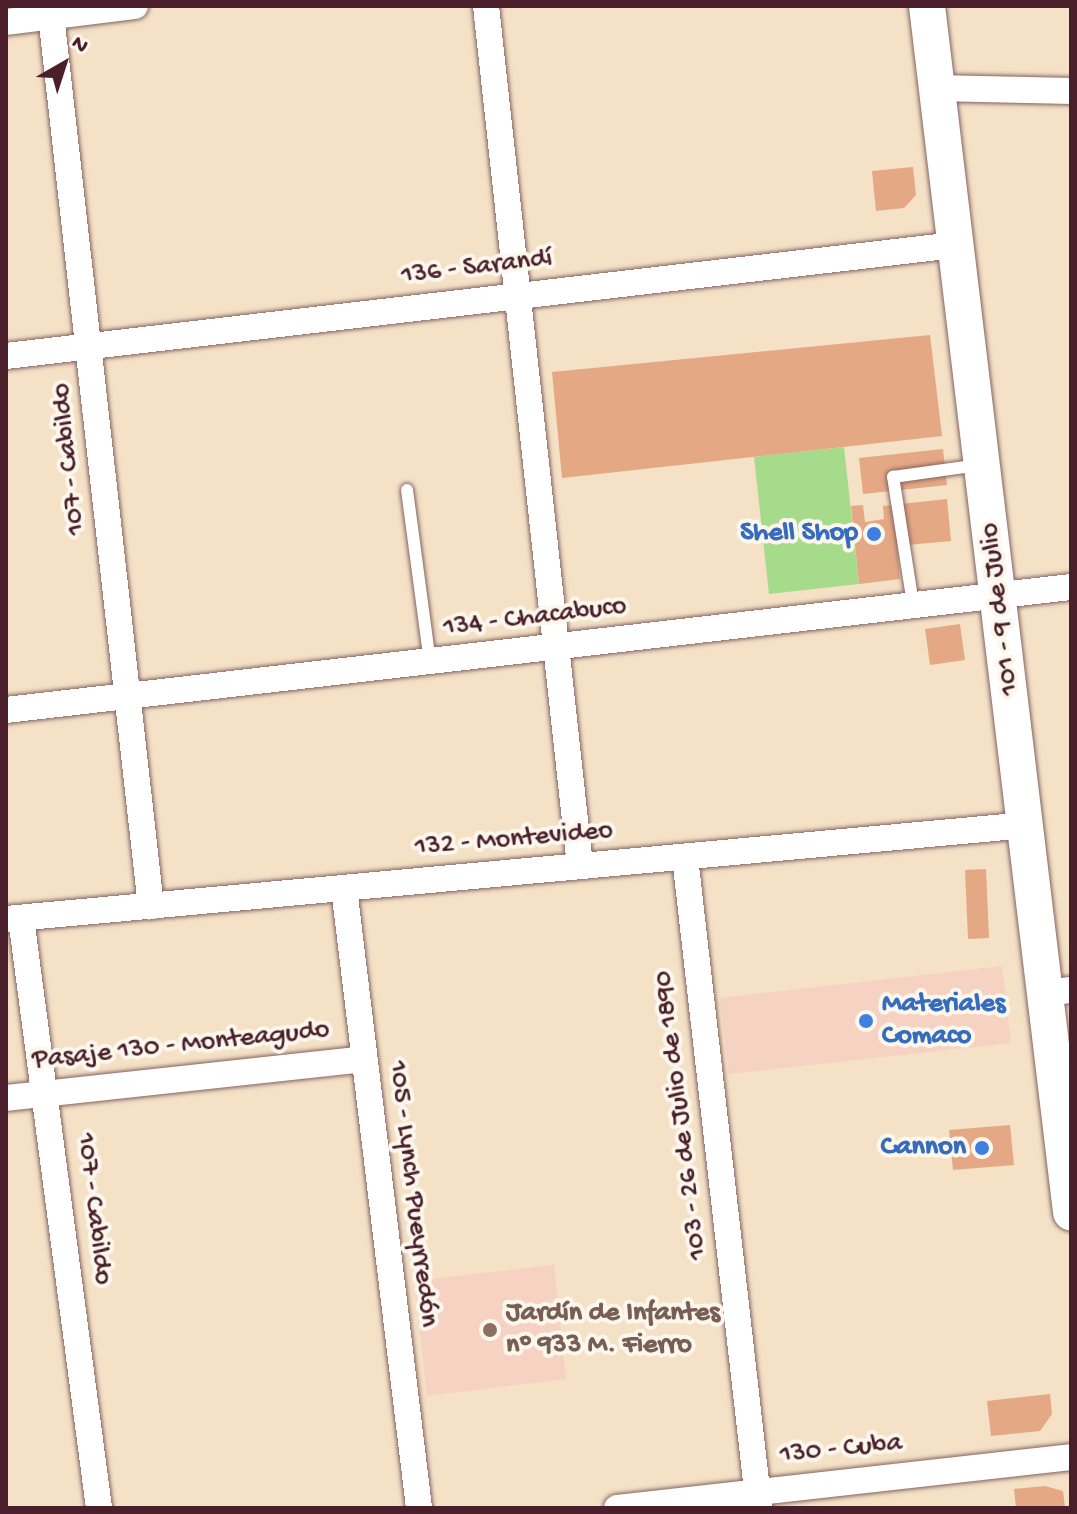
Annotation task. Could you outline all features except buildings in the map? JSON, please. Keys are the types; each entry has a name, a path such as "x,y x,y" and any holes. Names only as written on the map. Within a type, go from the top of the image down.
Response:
{"street":[{"path":"6,22 51,11 135,6"},
{"path":"486,6 580,866"},
{"name":"101 - 9 de Julio","path":"927,6 997,594 1028,825 1058,992 1071,1212"},
{"name":"107 - Cabildo","path":"51,11 151,906"},
{"path":"937,88 1071,91"},
{"name":"136 - Sarandí","path":"6,356 955,245"},
{"name":"134 - Chacabuco","path":"6,710 1071,587"},
{"name":"132 - Montevideo","path":"14,919 1028,825"},
{"name":"103 - 26 de Julio de 1890","path":"685,857 758,1500"},
{"name":"105 - Lynch Pueyrredón","path":"344,888 419,1508"},
{"name":"107 - Cabildo","path":"14,919 46,1093 99,1508"},
{"name":"Pasaje 130 - Monteagudo","path":"6,1098 363,1059"},
{"name":"130 - Cuba","path":"617,1508 758,1500 1071,1457"}],"lane":[{"path":"913,604 893,477 983,465"},
{"path":"407,490 430,662"}],"shaded area":[{"name":"Materiales Comaco","path":"1002,966 1011,1043 729,1074 720,998"},
{"name":"Jardín de Infantes nº 933 M. Fierro","path":"554,1265 566,1379 427,1396 414,1281"}],"green space":[{"path":"844,447 859,584 769,594 754,457"}],"place":[{"name":"Shell Shop","path":"874,534"},
{"name":"Materiales Comaco","path":"866,1021"},
{"name":"Cannon","path":"982,1148"},
{"name":"Jardín de Infantes nº 933 M. Fierro","path":"490,1330"}]}
